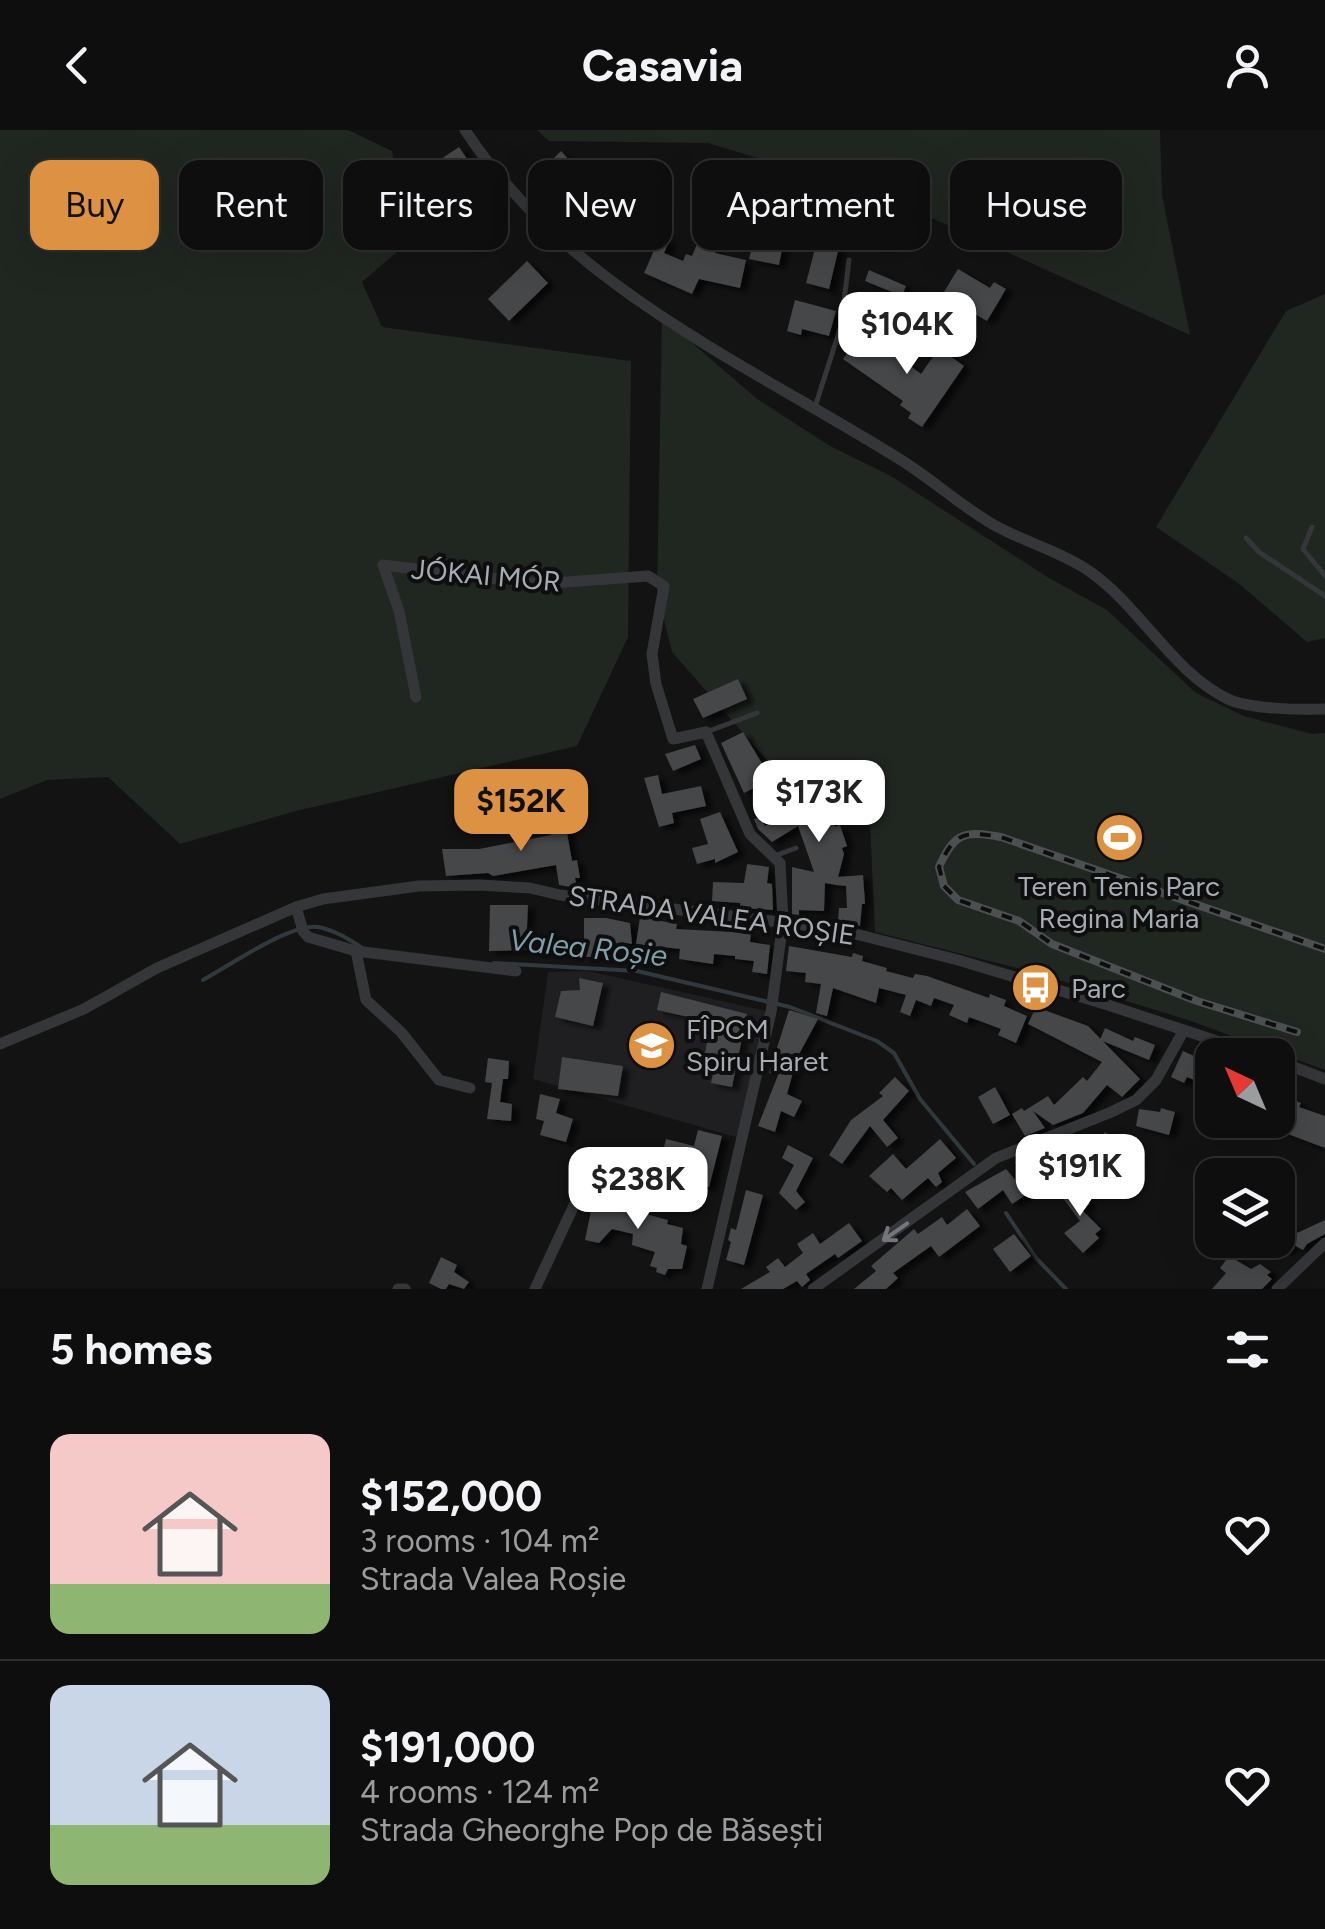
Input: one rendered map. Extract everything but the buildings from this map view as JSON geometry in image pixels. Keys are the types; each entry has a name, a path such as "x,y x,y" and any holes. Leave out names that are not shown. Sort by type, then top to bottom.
{"street":[{"path":"464,130 497,173 582,259 690,336 901,460 996,526 1092,573 1199,678 1230,700 1325,709"},
{"name":"JÓKAI MÓR","path":"416,697 399,611 383,565 539,584 653,578 665,591 652,654 656,684 674,739 706,732"},
{"path":"706,732 750,834 774,857 782,871 784,921 771,1012 706,1289"},
{"name":"STRADA VALEA ROȘIE","path":"0,1044 52,1025 157,968 296,907 368,892 479,884 836,929 958,960 1208,1038"},
{"path":"296,907 308,937 356,951 516,971"},
{"path":"356,951 366,1000 401,1032 439,1080 470,1088"},
{"path":"813,1289 1002,1154 1110,1114 1136,1100 1156,1080 1184,1030"},
{"path":"1295,1068 1325,1079"},
{"path":"534,1289 582,1188"},
{"path":"1276,1289 1325,1243"}],"lane":[{"path":"814,410 842,326 848,260"},
{"path":"1312,526 1302,550 1325,576"},
{"path":"1246,538 1325,596"},
{"path":"706,732 757,714"},
{"path":"774,857 796,848"}],"shaded area":[{"path":"0,130 348,130 392,151 393,160 343,160 343,250 399,250 362,282 382,327 631,361 628,637 577,746 296,811 180,844 108,777 47,780 0,799"},
{"path":"537,130 1160,130 1162,195 1190,335 1002,250 1122,250 1122,160 950,160 950,226 930,217 930,160 764,160 708,143 549,141"},
{"path":"1325,294 1325,638 1307,642 1238,583 1156,527 1286,311"},
{"path":"662,317 756,398 1107,610 1196,693 1244,716 1312,734 1325,733 1325,1070 1295,1059 1295,1038 1237,1038 1033,972 875,932 867,761 771,765 672,652 657,591"},
{"name":"FÎPCM Spiru Haret","path":"588,971 771,1012 743,1139 533,1079 548,972"}],"waterway":[{"name":"Valea Roșie","path":"203,980 276,938 306,928 330,930 361,947"},
{"name":"Valea Roșie","path":"494,963 637,971 790,1007 877,1041 894,1053 920,1099 974,1164"},
{"name":"Valea Roșie","path":"1006,1213 1036,1258 1066,1289"}],"railway":[{"path":"1297,1032 1197,1001 1052,944 1019,921 958,900 944,886 939,867 950,846 962,836 1001,837 1325,949"}],"place":[{"name":"Teren Tenis Parc Regina Maria","path":"1119,838"},
{"name":"Parc","path":"1036,988"},
{"name":"FÎPCM Spiru Haret","path":"651,1045"}]}
